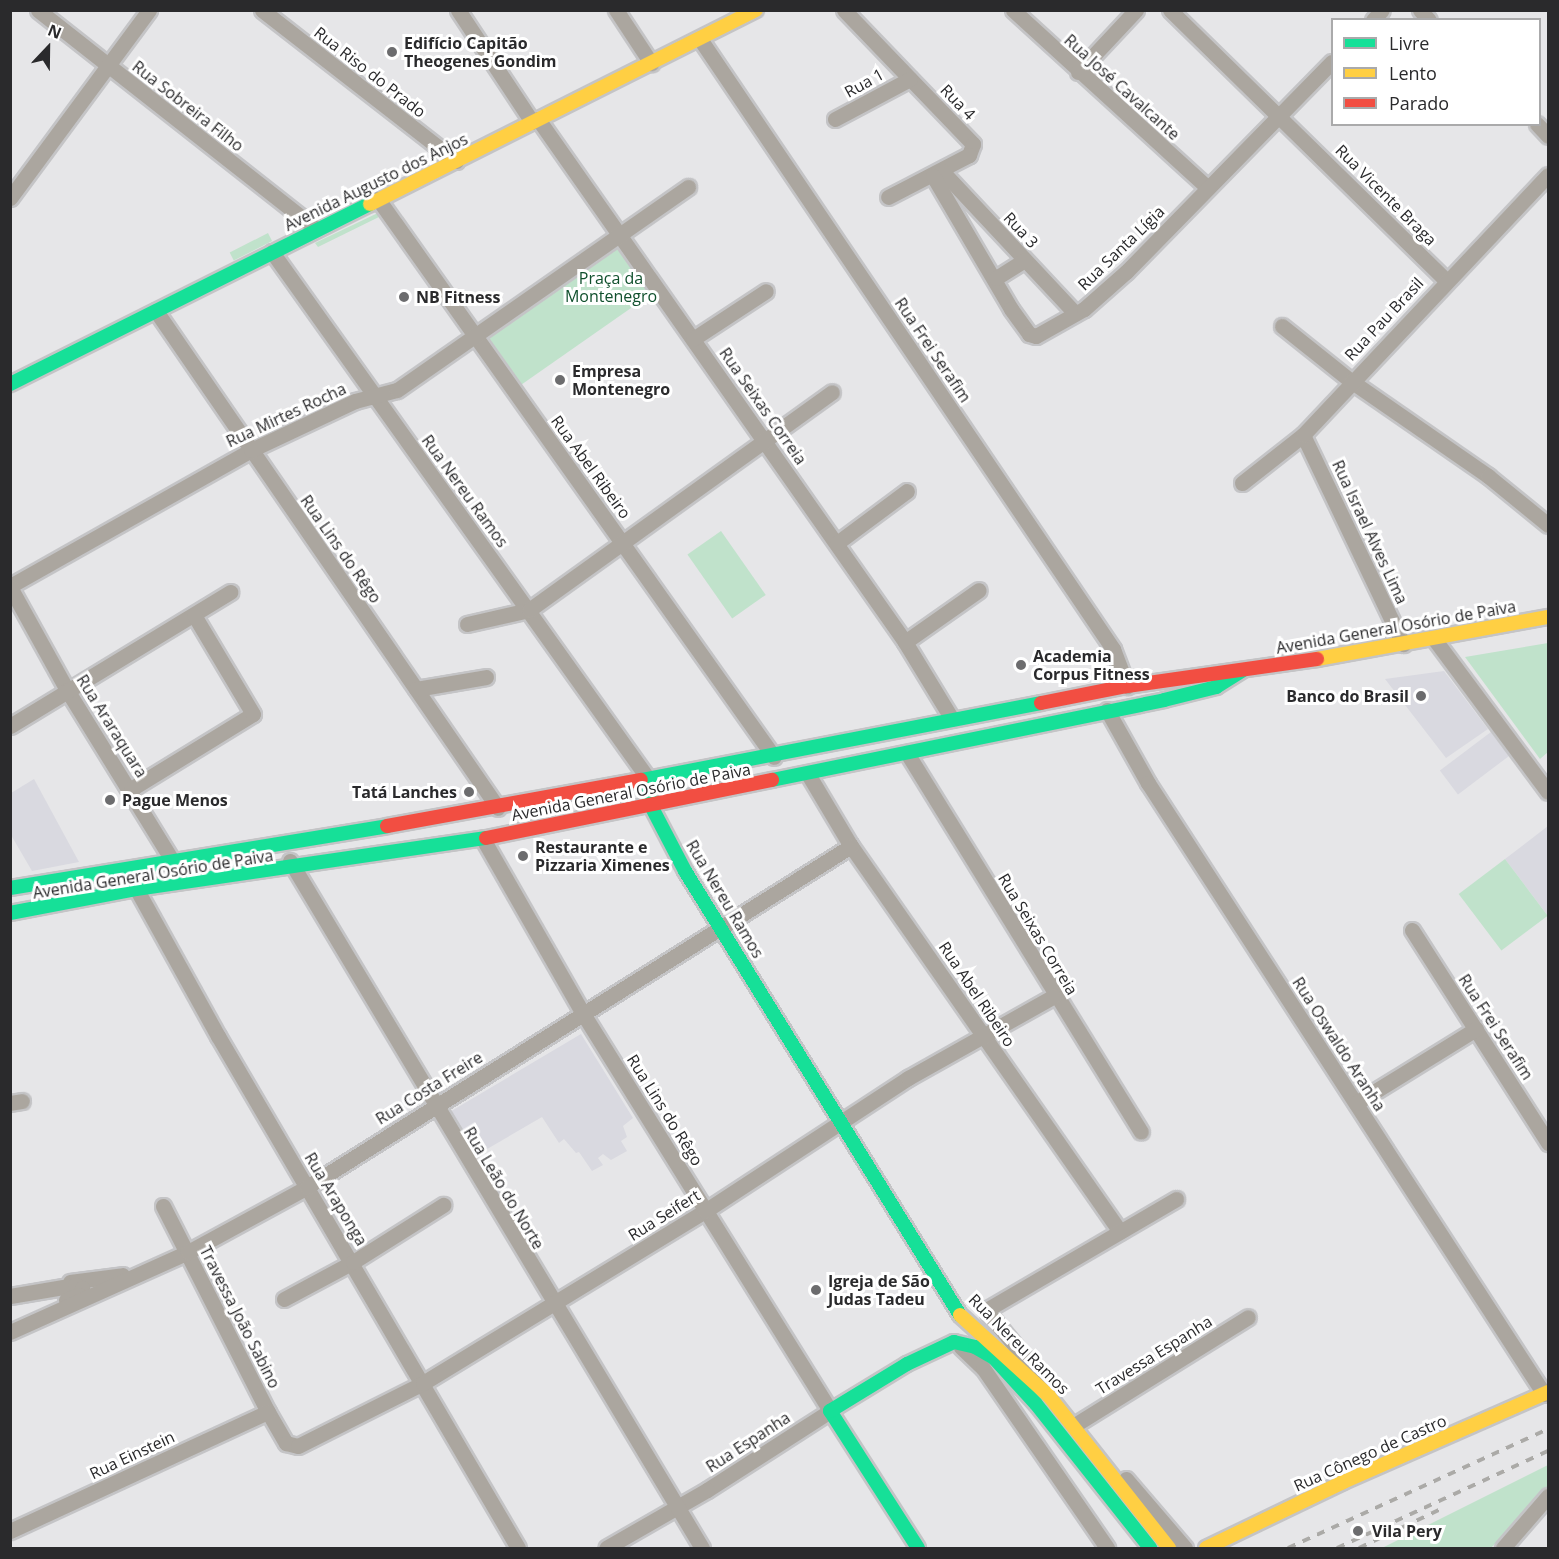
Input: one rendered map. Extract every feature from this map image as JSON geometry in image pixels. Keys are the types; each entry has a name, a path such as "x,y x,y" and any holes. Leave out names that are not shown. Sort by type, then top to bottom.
{"main road":[{"name":"Avenida Augusto dos Anjos","path":"10,384 316,230 322,231 378,199 756,10"},
{"name":"Avenida General Osório de Paiva","path":"13,887 172,858 280,844 498,808 774,757 952,718 1127,686 1248,667 1301,662 1548,617"},
{"name":"Avenida General Osório de Paiva","path":"16,912 136,890 483,839 808,774 1216,687 1248,667"},
{"name":"Rua Nereu Ramos","path":"649,780 650,804 719,927 959,1314 1049,1396 1169,1548"},
{"path":"13,887 16,912"},
{"name":"Rua Espanha","path":"907,1364 927,1345 955,1329 959,1314"},
{"name":"Rua Nereu Ramos","path":"954,1342 975,1347 994,1359 1036,1404 1150,1548"},
{"name":"Rua Espanha","path":"830,1411 907,1364 954,1342"},
{"name":"Rua Cônego de Castro","path":"1206,1548 1343,1482 1546,1393"},
{"name":"Rua Lins do Rêgo","path":"830,1411 918,1548"}],"street":[{"name":"Rua Sobreira Filho","path":"38,10 316,230"},
{"path":"10,198 149,10"},
{"name":"Rua Riso do Prado","path":"262,10 456,161"},
{"name":"Rua Seixas Correia","path":"458,10 535,121 621,234 837,543 905,642 952,718"},
{"path":"616,10 651,63"},
{"name":"Rua 4","path":"844,10 974,144 969,155 888,197"},
{"name":"Rua José Cavalcante","path":"1013,10 1078,72 1208,188"},
{"path":"1078,72 1136,10"},
{"name":"Rua Vicente Braga","path":"1170,10 1281,116 1446,280"},
{"name":"Rua Frei Serafim","path":"700,39 1113,649 1127,686"},
{"name":"Rua Santa Lígia","path":"937,173 1011,309 1032,336 1075,313 1126,272 1331,63"},
{"name":"Rua 1","path":"835,119 910,79"},
{"name":"Rua 3","path":"937,173 1075,313"},
{"name":"Rua Pau Brasil","path":"1242,483 1303,435 1446,280 1548,175"},
{"name":"Rua Mirtes Rocha","path":"10,587 251,450 355,401 397,390 688,187"},
{"name":"Rua Abel Ribeiro","path":"378,199 623,540 774,757"},
{"name":"Rua Nereu Ramos","path":"272,252 354,371 377,397 649,780"},
{"path":"996,278 1025,260"},
{"path":"693,339 766,291"},
{"name":"Rua Lins do Rêgo","path":"156,311 498,808"},
{"path":"1282,326 1351,381 1488,476 1548,525"},
{"path":"467,624 529,610 623,540 832,392"},
{"name":"Rua Israel Alves Lima","path":"1303,435 1403,644"},
{"path":"837,543 907,491"},
{"name":"Rua Araraquara","path":"10,587 68,690 131,789 186,883"},
{"path":"905,642 979,590"},
{"path":"10,726 230,592"},
{"path":"131,789 253,714 194,615"},
{"path":"1435,639 1548,792"},
{"path":"416,690 486,677"},
{"name":"Rua Oswaldo Aranha","path":"1107,710 1148,783 1546,1393"},
{"name":"Rua Seixas Correia","path":"907,753 1054,996 1141,1132"},
{"name":"Rua Abel Ribeiro","path":"808,774 851,846 1120,1232"},
{"name":"Rua Lins do Rêgo","path":"483,839 582,1012 830,1411"},
{"name":"Rua Leão do Norte","path":"280,844 553,1305 702,1548"},
{"name":"Rua Costa Freire","path":"10,1332 188,1252 307,1187 582,1012 851,846"},
{"name":"Rua Araponga","path":"126,867 136,890 518,1548"},
{"name":"Rua Frei Serafim","path":"1412,930 1548,1143"},
{"name":"Rua Seifert","path":"286,1443 298,1446 423,1383 705,1211 842,1124 908,1078 1054,996"},
{"path":"1356,1103 1476,1029"},
{"path":"1120,1232 1176,1199"},
{"path":"284,1299 353,1262 443,1205"},
{"name":"Travessa João Sabino","path":"163,1206 286,1443"},
{"name":"Rua Nereu Ramos","path":"1120,1232 992,1305 988,1313 1185,1548"},
{"path":"10,1290 140,1273"},
{"path":"10,1296 75,1285 82,1288 79,1295 10,1321"},
{"name":"Travessa Espanha","path":"1078,1423 1248,1317"},
{"path":"954,1342 984,1368 1107,1548"},
{"name":"Rua Espanha","path":"606,1548 676,1508 830,1411"},
{"name":"Rua Einstein","path":"10,1531 268,1412"},
{"path":"1512,1545 1548,1496"}],"shaded area":[{"path":"1444,671 1488,729 1446,758 1385,679"},
{"path":"1491,732 1509,756 1458,794 1440,771"},
{"path":"34,779 79,862 32,871 11,835 11,793"},
{"path":"1548,826 1548,916 1505,859"},
{"path":"581,1034 633,1118 623,1126 627,1137 621,1141 627,1151 611,1160 603,1154 598,1158 603,1165 592,1171 579,1152 576,1153 564,1139 559,1143 542,1117 475,1156 448,1113"}],"green space":[{"path":"382,211 411,257 381,216 318,247 315,243"},
{"path":"268,233 272,241 234,261 230,253"},
{"name":"Praça da Montenegro","path":"623,244 656,291 521,385 488,339"},
{"path":"721,531 766,595 732,618 687,555"},
{"path":"1548,643 1548,752 1540,759 1465,657"},
{"path":"1505,859 1548,916 1501,951 1459,894"},
{"path":"1548,1465 1548,1488 1491,1548 1382,1548"}],"railway":[{"path":"1288,1548 1548,1429"},
{"path":"1337,1548 1548,1451"},
{"path":"1359,1548 1443,1508"}],"traffic: fast":[{"path":"10,384 370,204"},
{"path":"772,780 1164,700 1216,687 1242,671"},
{"path":"641,780 1041,703"},
{"path":"649,780 650,804 685,871 960,1315"},
{"path":"10,888 387,826"},
{"path":"10,913 136,889 486,838"},
{"path":"918,1548 830,1411 907,1364 954,1342 975,1347 994,1358 1036,1404 1150,1548"}],"traffic: slow":[{"path":"370,204 756,10"},
{"path":"1317,659 1548,617"},
{"path":"960,1315 1049,1396 1169,1548"},
{"path":"1206,1548 1343,1482 1548,1392"}],"traffic: jam":[{"path":"1041,703 1127,686 1317,659"},
{"path":"387,826 641,780"},
{"path":"486,838 772,780"}],"place":[{"name":"Edifício Capitão Theogenes Gondim","path":"392,52"},
{"name":"NB Fitness","path":"404,297"},
{"name":"Empresa Montenegro","path":"560,380"},
{"name":"Academia Corpus Fitness","path":"1021,665"},
{"name":"Banco do Brasil","path":"1421,696"},
{"name":"Tatá Lanches","path":"469,792"},
{"name":"Pague Menos","path":"110,800"},
{"name":"Restaurante e Pizzaria Ximenes","path":"523,856"},
{"name":"Igreja de São Judas Tadeu","path":"816,1290"},
{"name":"Vila Pery","path":"1358,1531"}]}
